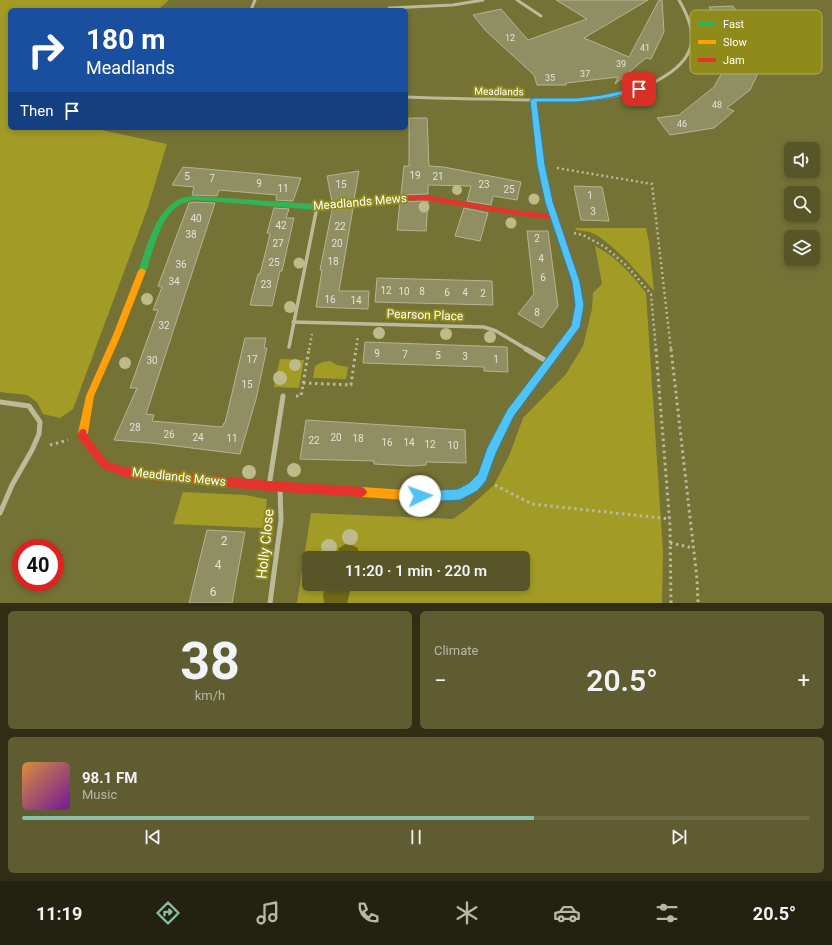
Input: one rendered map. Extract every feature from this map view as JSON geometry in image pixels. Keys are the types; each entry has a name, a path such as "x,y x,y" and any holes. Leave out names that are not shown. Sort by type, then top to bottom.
{"street":[{"path":"389,8 453,5 483,0"},
{"path":"517,0 541,16"},
{"name":"Meadlands","path":"680,0 690,22"},
{"name":"Meadlands","path":"408,97 577,100 602,97 639,89 660,80 685,60 690,49"},
{"name":"Meadlands Mews","path":"534,100 541,165 553,217 576,282 579,305 576,327 510,413 491,452 482,477 473,487 460,494 420,496 280,487 128,473 105,465 91,450 82,436 90,396 117,335 167,209 178,202 193,198 317,207 348,205 384,198 424,197 514,213 553,217"},
{"path":"289,348 317,207"},
{"name":"Pearson Place","path":"293,322 484,327 496,331 548,362"},
{"path":"269,486 284,396"},
{"path":"0,402 29,406 34,411 40,422 39,434 32,450 12,485 0,513"},
{"name":"Holly Close","path":"270,603 281,520 280,487"}],"path":[{"path":"541,165 652,184 698,603"},
{"path":"560,234 582,233 592,238 624,262 651,294 670,519 671,603"},
{"path":"284,396 301,396 315,322"},
{"path":"303,383 351,385 360,323"},
{"path":"32,450 82,436"},
{"path":"482,477 494,485 532,504 670,519"},
{"path":"670,543 693,548"}],"shaded area":[{"path":"0,0 169,0 160,8 8,8 8,130 101,130 167,144 148,207 73,409 60,418 43,414 37,402 27,395 0,392"},
{"path":"575,228 646,228 649,242 654,291 625,259 608,243 592,233 576,230"},
{"path":"595,246 603,250 617,261 646,293 663,552 662,603 297,603 302,571 302,591 530,591 530,551 305,551 311,513 453,519 467,509 494,485 509,456 523,418 566,374 583,346 592,309 593,293 602,284"},
{"path":"280,359 304,360 299,388 274,387"},
{"path":"330,361 337,365 348,367 346,379 313,378 315,366 322,362"},
{"path":"183,492 245,495 267,499 264,528 173,524"},
{"path":"347,543 358,548 358,551 338,551 339,548"},
{"path":"324,591 350,591 347,603 324,603"}],"building":[{"path":"556,0 648,0 584,38 629,57 659,0 662,0 664,32 651,59 646,58 615,84 618,77 566,83 566,85 537,85 534,75 486,31 473,15 501,9 528,40 587,19"},
{"path":"733,6 736,10 711,10 709,7"},
{"path":"721,74 758,74 750,90 727,108 734,111 714,128 670,135 657,118 679,115 714,87"},
{"path":"409,118 427,118 429,166 444,167 521,182 517,200 493,196 491,205 467,201 471,186 428,185 428,194 401,195 404,166 409,166"},
{"path":"183,167 301,178 293,201 276,200 277,195 219,190 217,196 192,195 194,187 172,185"},
{"path":"359,171 354,200 332,202 327,176"},
{"path":"574,186 602,187 609,221 581,220"},
{"path":"428,201 426,231 397,230 400,202"},
{"path":"189,203 215,203 146,414 154,415 152,421 222,427 225,423 245,338 266,338 264,348 267,348 256,399 240,454 114,440 137,388 130,388 158,310 153,310 162,287 158,286"},
{"path":"274,208 289,209 286,218 294,218 282,271 280,271 272,306 250,305 258,274 260,274 270,234 267,233"},
{"path":"353,208 339,291 369,291 368,309 316,307 322,270 320,270 332,210"},
{"path":"464,208 488,213 480,241 455,236"},
{"path":"527,231 548,231 558,306 542,328 518,314 534,294"},
{"path":"377,278 492,281 493,305 375,302"},
{"path":"365,342 507,347 508,372 484,371 484,367 363,363"},
{"path":"306,420 465,430 466,463 426,462 426,465 411,466 374,464 374,461 300,459"},
{"path":"207,530 245,532 232,603 189,603"}],"traffic: fast":[{"path":"142,271 163,218 175,204 185,200 193,198 317,207 405,198"}],"traffic: slow":[{"path":"83,433 90,396 117,335 142,271"},
{"path":"362,492 420,496 460,494 473,487 482,477 491,452 510,413 568,337"}],"traffic: jam":[{"path":"534,100 541,165 549,202 576,282 579,305 576,327 568,337"},
{"path":"405,198 424,197 513,213 553,217"},
{"path":"83,433 82,436 105,465 128,473 269,486 362,492"}],"route":[{"path":"420,496 460,494 473,487 482,477 491,452 510,413 576,327 579,305 576,282 549,202 541,165 534,100 577,100 619,95 639,89"}]}
